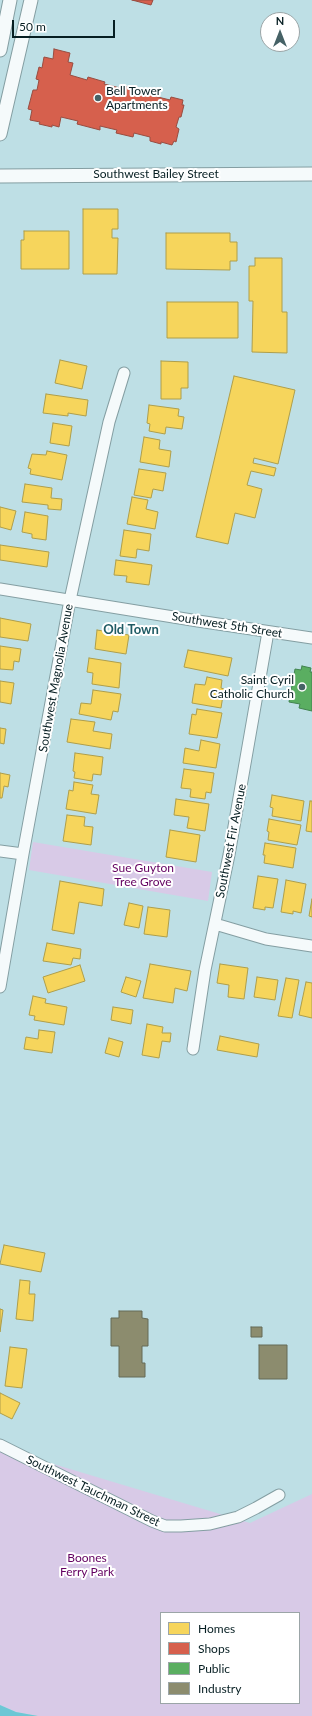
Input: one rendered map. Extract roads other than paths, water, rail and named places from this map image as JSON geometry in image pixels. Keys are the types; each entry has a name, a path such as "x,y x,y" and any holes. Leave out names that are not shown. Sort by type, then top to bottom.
{"street":[{"path":"0,50 10,0"},
{"path":"0,134 31,0"},
{"name":"Southwest Bailey Street","path":"0,176 312,174"},
{"name":"Southwest Magnolia Avenue","path":"0,987 70,600 109,422 124,373"},
{"name":"Southwest 5th Street","path":"0,589 312,638"},
{"name":"Southwest Fir Avenue","path":"193,1049 204,970 229,854 268,632"},
{"path":"0,851 23,854"},
{"path":"215,924 266,939 312,946"},
{"name":"Southwest Tauchman Street","path":"0,1445 152,1521 165,1526 210,1524 238,1517 279,1495"}],"water":[{"path":"0,1705 16,1712 38,1716 0,1716"}],"place":[{"name":"Bell Tower Apartments","path":"98,98"},
{"name":"Saint Cyril Catholic Church","path":"302,687"}],"district":[{"name":"Old Town","path":"131,630"}],"park label":[{"name":"Sue Guyton Tree Grove","path":"143,875"},
{"name":"Boones Ferry Park","path":"87,1565"}]}
